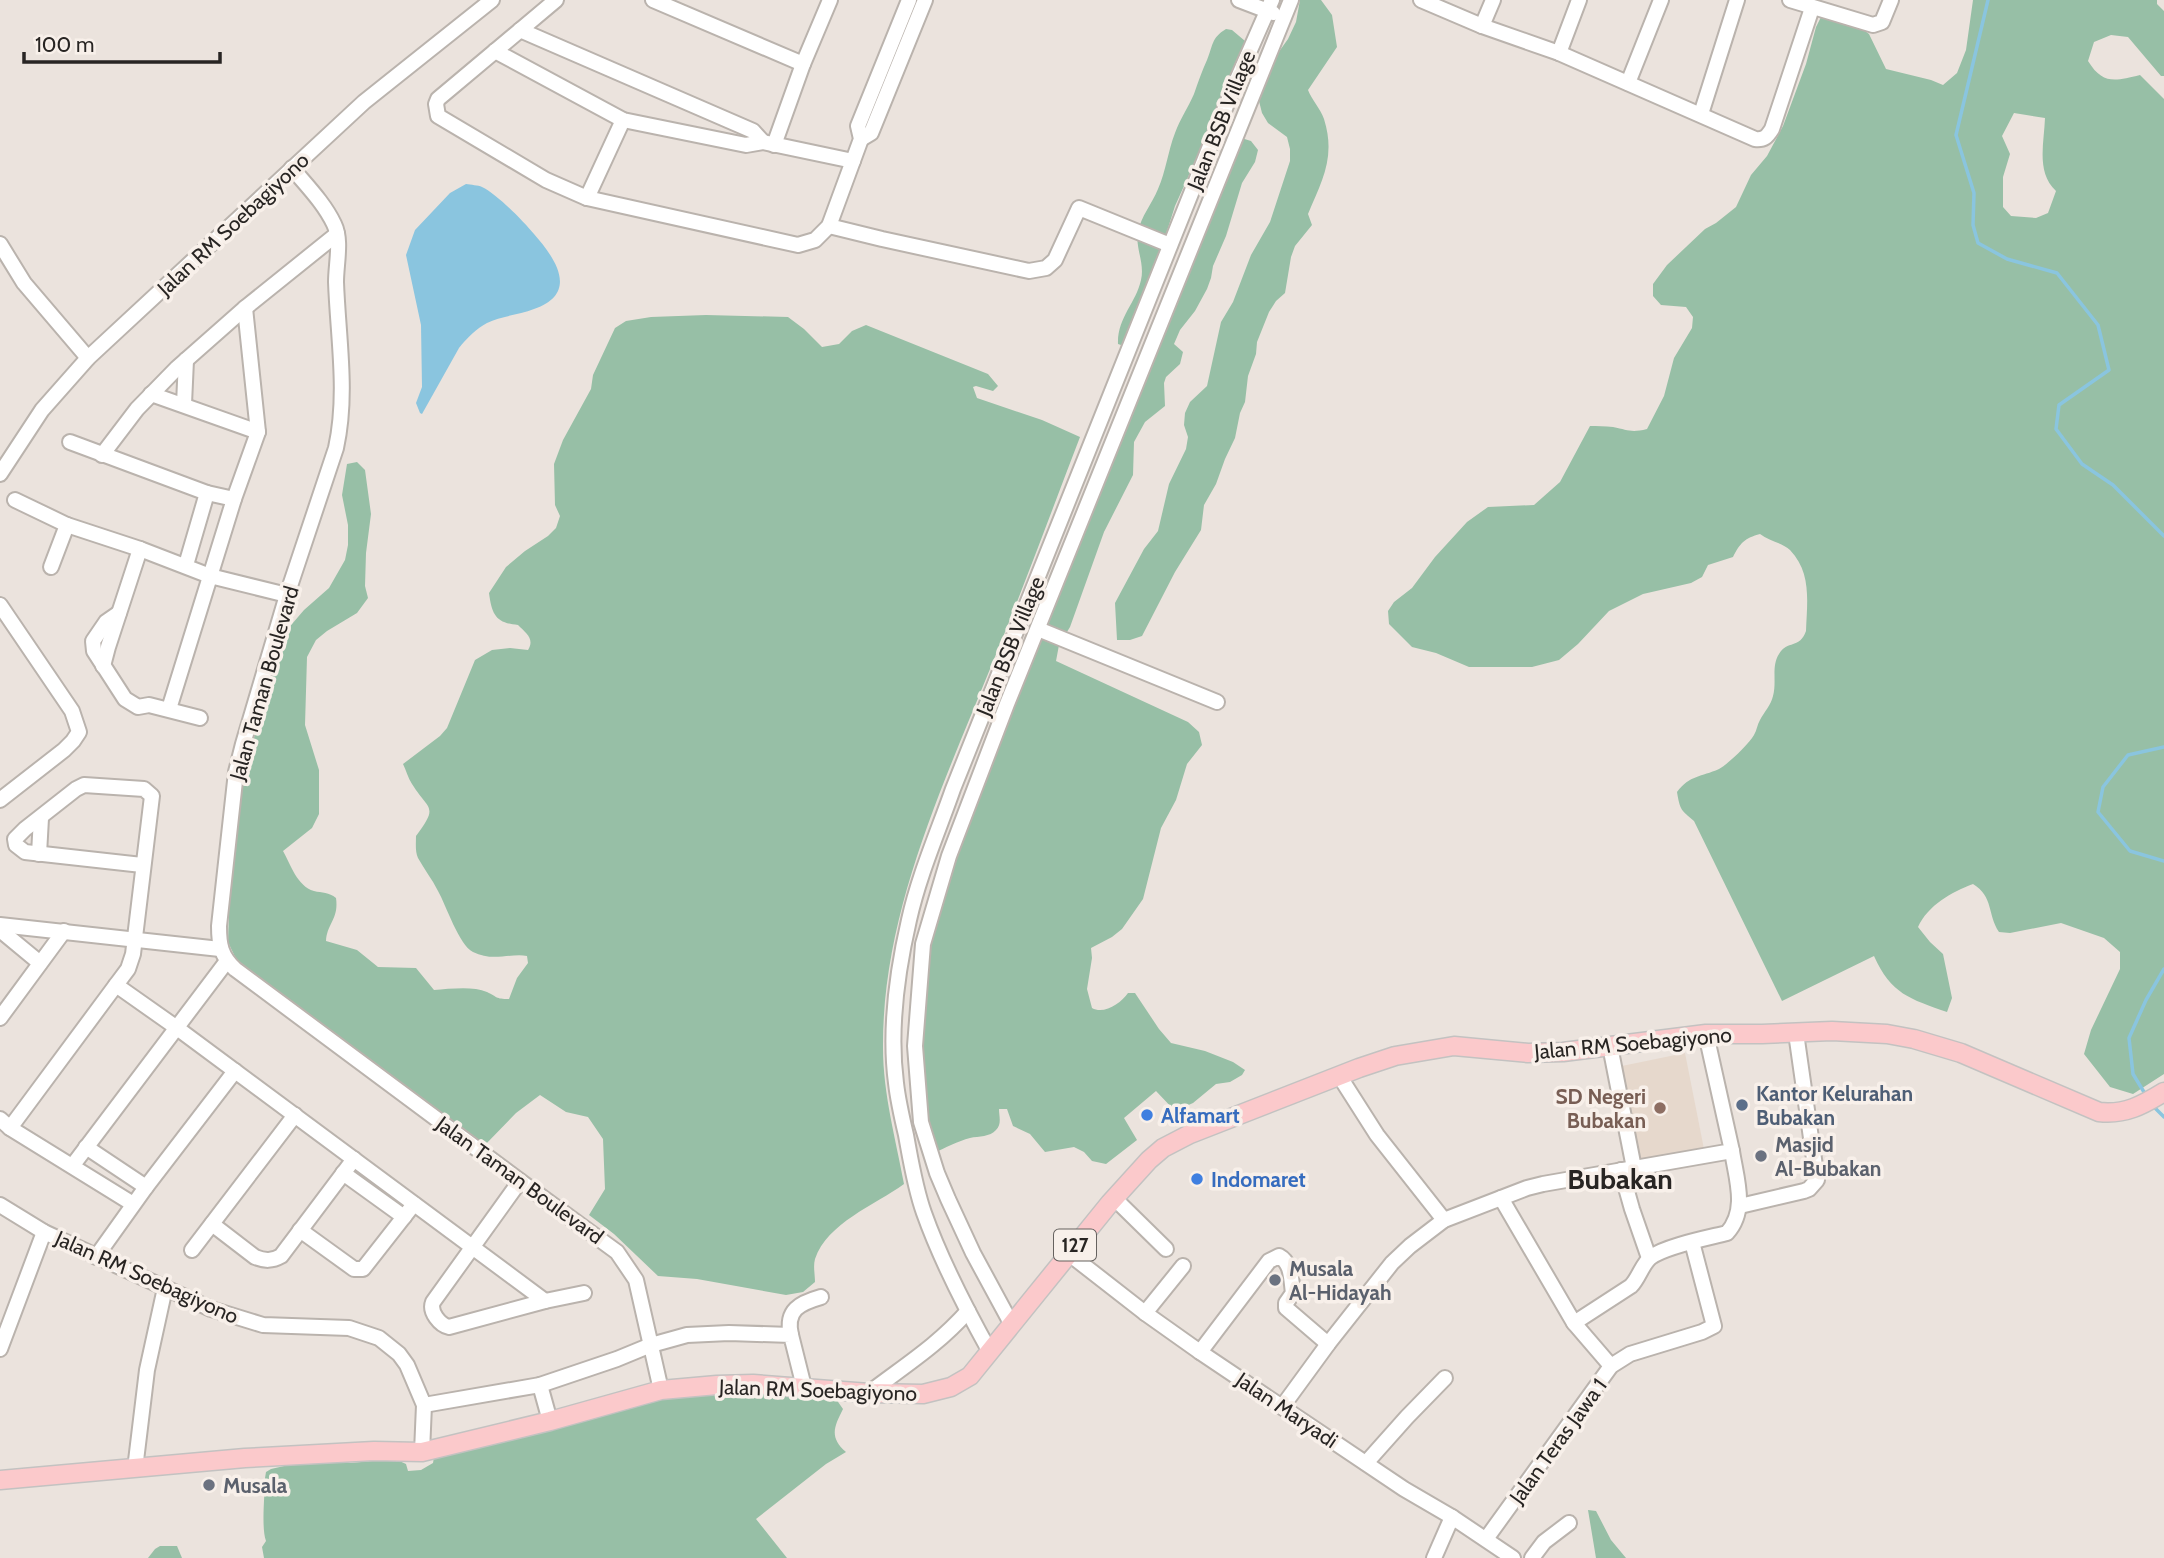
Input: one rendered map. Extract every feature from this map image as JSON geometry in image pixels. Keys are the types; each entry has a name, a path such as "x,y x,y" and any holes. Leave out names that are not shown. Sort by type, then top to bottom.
{"main road":[{"name":"Jalan RM Soebagiyono","path":"0,1480 245,1458 374,1451 422,1452 662,1391 729,1384 869,1393 923,1394 939,1391 970,1376 1068,1253 1149,1160 1177,1140 1395,1056 1454,1046 1544,1054 1706,1034 1887,1034 1914,1039 1972,1058 2099,1112 2113,1114 2135,1109 2164,1092"}],"street":[{"name":"Jalan RM Soebagiyono","path":"0,474 42,410 88,358 364,102 492,0"},
{"path":"556,0 438,99 438,116 546,180 587,198 798,245 815,240 829,226 861,139 858,126 909,0"},
{"path":"653,0 803,64"},
{"path":"769,143 830,0"},
{"path":"861,139 871,133 925,0"},
{"path":"1239,0 1269,6 1284,17"},
{"path":"1012,1325 973,1253 937,1173 921,1122 915,1046 923,944 949,856 1291,0"},
{"path":"1421,0 1482,26 1559,53 1755,139 1766,138 1772,129 1812,8"},
{"path":"1482,26 1493,0"},
{"path":"1559,53 1579,0"},
{"path":"1629,83 1661,0"},
{"path":"1700,114 1737,0"},
{"path":"1790,0 1873,25 1882,22 1891,0"},
{"name":"Jalan BSB Village","path":"990,1352 968,1311 924,1212 914,1182 896,1084 894,1049 901,963 910,918 953,789 1232,91 1269,6"},
{"path":"520,30 753,131 769,143"},
{"path":"495,51 623,120 746,145 769,143 853,161"},
{"path":"587,198 623,120"},
{"name":"Jalan Taman Boulevard","path":"292,168 324,207 337,234 342,420 336,448 287,595 236,772 219,926 224,955 520,1181 618,1252 636,1280 662,1391"},
{"path":"829,226 1029,271 1046,268 1055,260 1079,208 1170,245"},
{"path":"102,455 151,394 186,360 245,308 337,234"},
{"path":"0,244 24,283 88,358"},
{"path":"169,709 234,499 258,432 245,308"},
{"path":"184,404 186,360"},
{"path":"151,394 258,432"},
{"path":"69,442 234,499"},
{"path":"186,565 208,492"},
{"path":"15,500 67,525 186,565 210,576 287,595"},
{"path":"51,567 67,525"},
{"path":"140,549 103,666 125,699 138,707 149,705 200,718"},
{"path":"0,605 72,711 79,732 64,750 0,800"},
{"path":"1038,629 1217,702"},
{"path":"133,1204 73,1164 5,1124 116,985 131,962 142,865 153,800 151,793 144,789 85,785 25,829 15,842 21,850 39,854 142,865"},
{"path":"39,854 41,818"},
{"path":"0,927 135,939 224,955 177,1028 73,1164"},
{"path":"0,927 40,963"},
{"path":"0,1018 64,931"},
{"path":"116,985 545,1301"},
{"path":"1740,1206 1804,1191 1817,1180 1796,1033"},
{"path":"1574,1323 1631,1286 1649,1258 1680,1244 1727,1233 1733,1225 1740,1206 1732,1151 1706,1034"},
{"path":"1610,1046 1632,1209 1649,1258"},
{"path":"96,1257 146,1186 235,1071"},
{"path":"1340,1077 1377,1135 1444,1220"},
{"path":"192,1250 295,1115"},
{"path":"86,1147 146,1186"},
{"path":"1282,1407 1392,1263 1444,1220 1543,1184 1732,1151"},
{"path":"212,1224 256,1257 275,1260 281,1256 354,1159"},
{"path":"343,1173 404,1217"},
{"path":"520,1181 431,1307 445,1326 584,1293"},
{"path":"1114,1198 1166,1249"},
{"path":"1501,1198 1574,1323 1611,1366"},
{"path":"300,1230 359,1270 367,1266 414,1204"},
{"name":"Jalan RM Soebagiyono","path":"0,1205 96,1257 211,1309 263,1325 349,1328 380,1338 400,1354 424,1405 422,1452"},
{"path":"0,1349 5,1319 44,1231"},
{"name":"Jalan Teras Jawa 1","path":"1486,1539 1611,1366 1630,1354 1714,1326 1692,1242"},
{"name":"Jalan Maryadi","path":"1068,1253 1200,1352 1404,1489 1513,1558"},
{"path":"1200,1352 1269,1261 1279,1255 1288,1264 1293,1293 1286,1303 1286,1308 1328,1344"},
{"path":"1145,1313 1183,1266"},
{"path":"135,1469 147,1370 165,1288"},
{"path":"804,1387 788,1321 791,1314 803,1303 821,1297"},
{"path":"869,1393 915,1361 952,1329 968,1311"},
{"path":"424,1405 540,1385 651,1345 687,1335 791,1335"},
{"path":"1366,1463 1445,1378"},
{"path":"540,1385 551,1421"},
{"path":"1434,1558 1452,1517"},
{"path":"1532,1558 1544,1542 1569,1523"}],"shaded area":[{"name":"SD Negeri Bubakan","path":"1685,1053 1704,1149 1636,1162 1617,1067"}],"green space":[{"path":"1300,0 1321,0 1332,15 1337,47 1308,90 1324,119 1329,145 1326,168 1308,214 1312,225 1295,246 1285,293 1269,312 1257,342 1235,438 1204,505 1201,530 1175,572 1142,636 1117,640 1115,603 1144,549 1158,531 1169,484 1186,449 1188,437 1184,425 1185,413 1190,402 1207,386 1221,322 1233,302 1251,255 1270,222 1290,161 1287,137 1268,123 1259,101 1278,53 1296,22"},
{"path":"1973,0 2157,0 2157,4 2164,11 2164,76 2161,76 2128,37 2111,35 2094,42 2088,61 2104,78 2117,80 2140,75 2164,99 2164,1074 2133,1094 2110,1087 2084,1054 2091,1030 2120,969 2120,952 2104,938 2061,923 2010,933 1999,932 1984,894 1973,884 1941,900 1922,919 1918,927 1943,954 1952,998 1947,1012 1912,999 1895,987 1880,969 1874,956 1782,1001 1694,821 1680,806 1677,792 1691,779 1723,767 1751,739 1772,699 1777,659 1782,650 1800,640 1806,631 1805,578 1797,559 1787,548 1760,534 1750,537 1733,557 1708,565 1702,577 1691,583 1643,594 1609,611 1559,660 1532,667 1469,667 1436,653 1412,647 1389,624 1388,611 1394,602 1412,588 1435,557 1467,522 1488,507 1534,505 1560,482 1590,426 1633,431 1647,429 1664,396 1674,358 1692,328 1693,317 1686,307 1661,305 1653,296 1653,284 1667,265 1705,229 1736,207 1751,175 1767,156 1783,126 1821,17 1827,15 1860,27 1869,34 1886,69 1943,85 1957,73 1966,50","holes":["2014,113 2045,118 2043,166 2056,191 2048,213 2036,218 2011,216 2003,207 2003,177 2010,154 2002,136"]},
{"path":"1226,29 1232,30 1245,41 1243,49 1222,91 1211,126 1175,206 1154,272 1125,341 1121,345 1118,344 1120,326 1141,280 1142,268 1137,238 1139,226 1158,189 1175,133 1194,94 1213,43"},
{"path":"1238,137 1251,141 1258,150 1255,162 1242,183 1207,289 1174,344 1183,352 1180,364 1166,377 1164,383 1165,406 1145,422 1134,442 1133,475 1104,532 1070,627 1059,645 1056,661 1188,722 1199,732 1202,745 1187,764 1176,800 1161,828 1143,899 1122,929 1091,948 1087,989 1092,1008 1107,1009 1121,1001 1128,993 1135,993 1171,1043 1205,1051 1245,1070 1242,1075 1230,1082 1216,1084 1193,1103 1175,1111 1156,1091 1124,1118 1137,1140 1106,1164 1092,1161 1084,1152 1074,1147 1045,1152 1030,1134 1013,1126 1007,1109 999,1109 999,1125 994,1132 965,1139 934,1153 919,1081 926,944 951,857"},
{"path":"651,317 788,317 822,347 839,344 852,331 866,325 988,374 998,386 993,391 973,387 977,398 1042,420 1080,437 934,807 903,902 885,998 883,1048 888,1100 904,1184 853,1216 830,1235 815,1259 815,1282 803,1292 786,1295 697,1279 658,1276 614,1234 589,1215 605,1189 603,1139 588,1117 566,1112 540,1095 516,1113 484,1146 269,986 236,959 228,942 230,881 243,784 259,717 286,631 304,610 329,588 345,560 348,525 342,495 347,464 357,462 365,470 371,514 366,553 365,586 368,598 357,613 316,640 307,657 305,725 319,770 319,814 312,828 283,851 303,885 336,898 336,911 326,941 357,950 378,967 416,968 434,990 475,989 509,999 517,978 528,963 527,956 480,955 468,948 463,941 417,855 416,836 427,819 429,808 411,782 403,764 447,728 475,660 492,650 528,650 530,646 529,636 518,625 500,620 496,616 489,593 506,567 556,528 560,516 555,505 554,464 563,440 591,389 593,375 615,328 626,321"},
{"path":"769,1390 836,1399 843,1409 837,1421 835,1437 846,1452 826,1464 756,1519 787,1558 264,1558 262,1547 266,1541 263,1519 265,1478 266,1472 271,1469 319,1458 350,1463 395,1459 406,1464 408,1471 421,1470 433,1463 434,1457 677,1395"},
{"path":"1588,1510 1596,1511 1611,1540 1626,1558 1596,1558"},
{"path":"160,1546 177,1546 182,1558 148,1558"}],"water":[{"path":"466,184 488,190 523,222 542,243 555,264 560,285 548,302 492,321 472,334 459,348 422,414 416,403 422,387 421,325 406,255 415,230 450,193"}],"waterway":[{"path":"1988,0 1956,135 1974,193 1973,225 1978,243 2007,259 2057,273 2098,325 2109,370 2059,405 2056,429 2082,464 2113,485 2164,536"},
{"path":"2164,747 2128,755 2103,787 2098,812 2130,851 2164,861"},
{"path":"2147,1097 2133,1074 2129,1038 2164,969"},
{"path":"2153,1106 2164,1117"}],"place":[{"name":"Kantor Kelurahan Bubakan","path":"1742,1105"},
{"name":"SD Negeri Bubakan","path":"1660,1108"},
{"name":"Alfamart","path":"1147,1115"},
{"name":"Masjid Al-Bubakan","path":"1761,1156"},
{"name":"Indomaret","path":"1197,1179"},
{"name":"Musala Al-Hidayah","path":"1275,1280"},
{"name":"Musala","path":"209,1485"}],"district":[{"name":"Bubakan","path":"1620,1179"}]}
